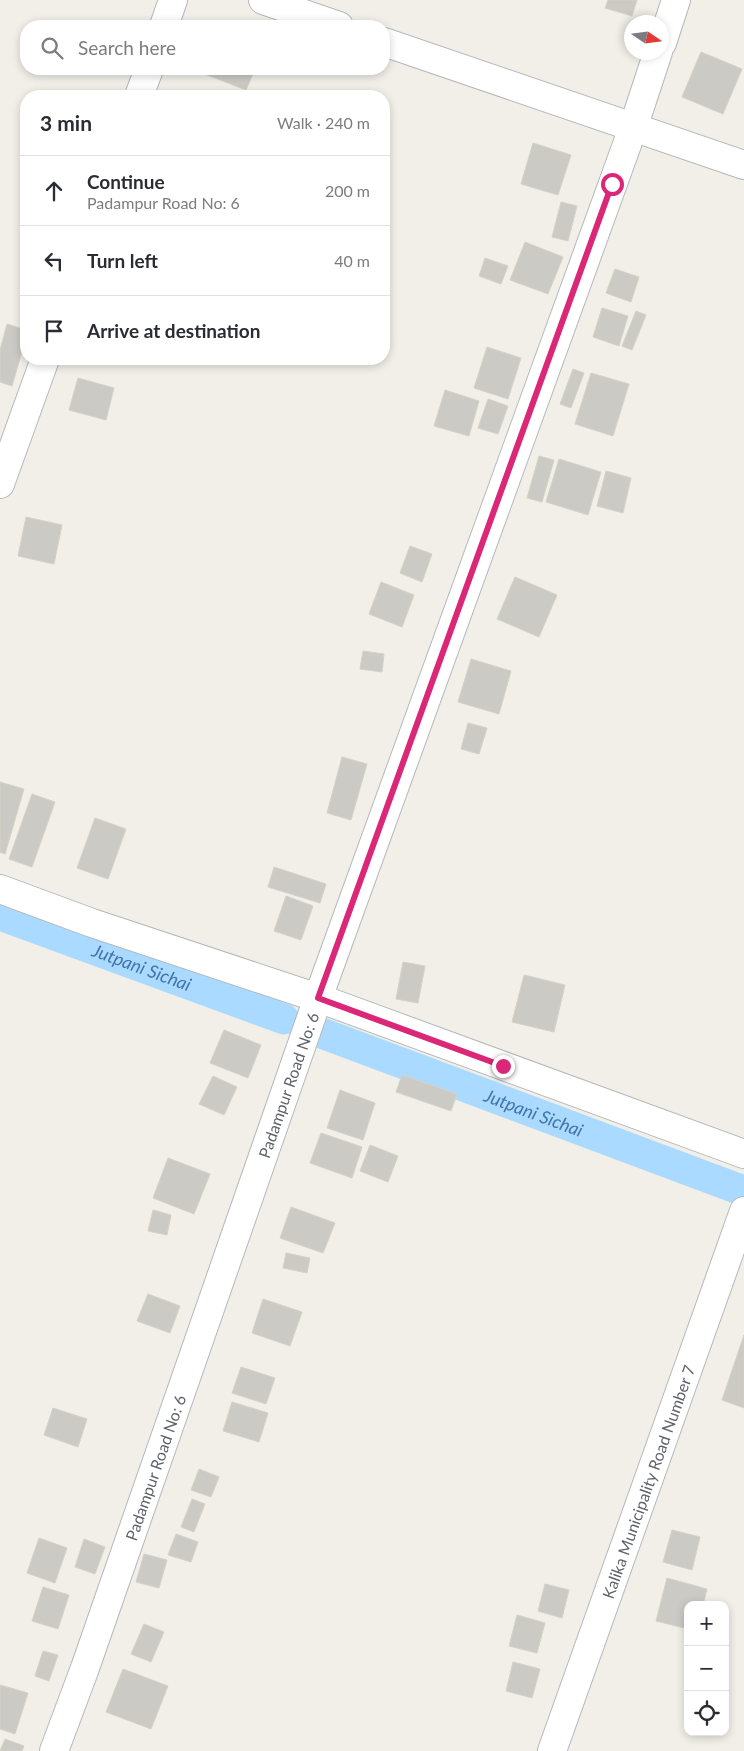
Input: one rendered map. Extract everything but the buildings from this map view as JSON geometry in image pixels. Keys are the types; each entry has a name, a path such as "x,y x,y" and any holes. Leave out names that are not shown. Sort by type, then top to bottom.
{"street":[{"path":"166,20 173,0"},
{"path":"263,0 321,20"},
{"path":"669,21 676,0"},
{"path":"390,44 744,165"},
{"name":"Padampur Road No: 6","path":"54,1751 92,1649 318,998 655,60"},
{"path":"141,90 147,75"},
{"path":"0,484 43,365"},
{"path":"0,889 92,923 318,998 744,1154"},
{"name":"Kalika Municipality Road Number 7","path":"552,1751 744,1211"}],"waterway":[{"name":"Jutpani Sichai","path":"0,915 284,1019"},
{"name":"Jutpani Sichai","path":"324,1034 744,1191"}],"route":[{"path":"503,1066 318,998 612,184"}]}
